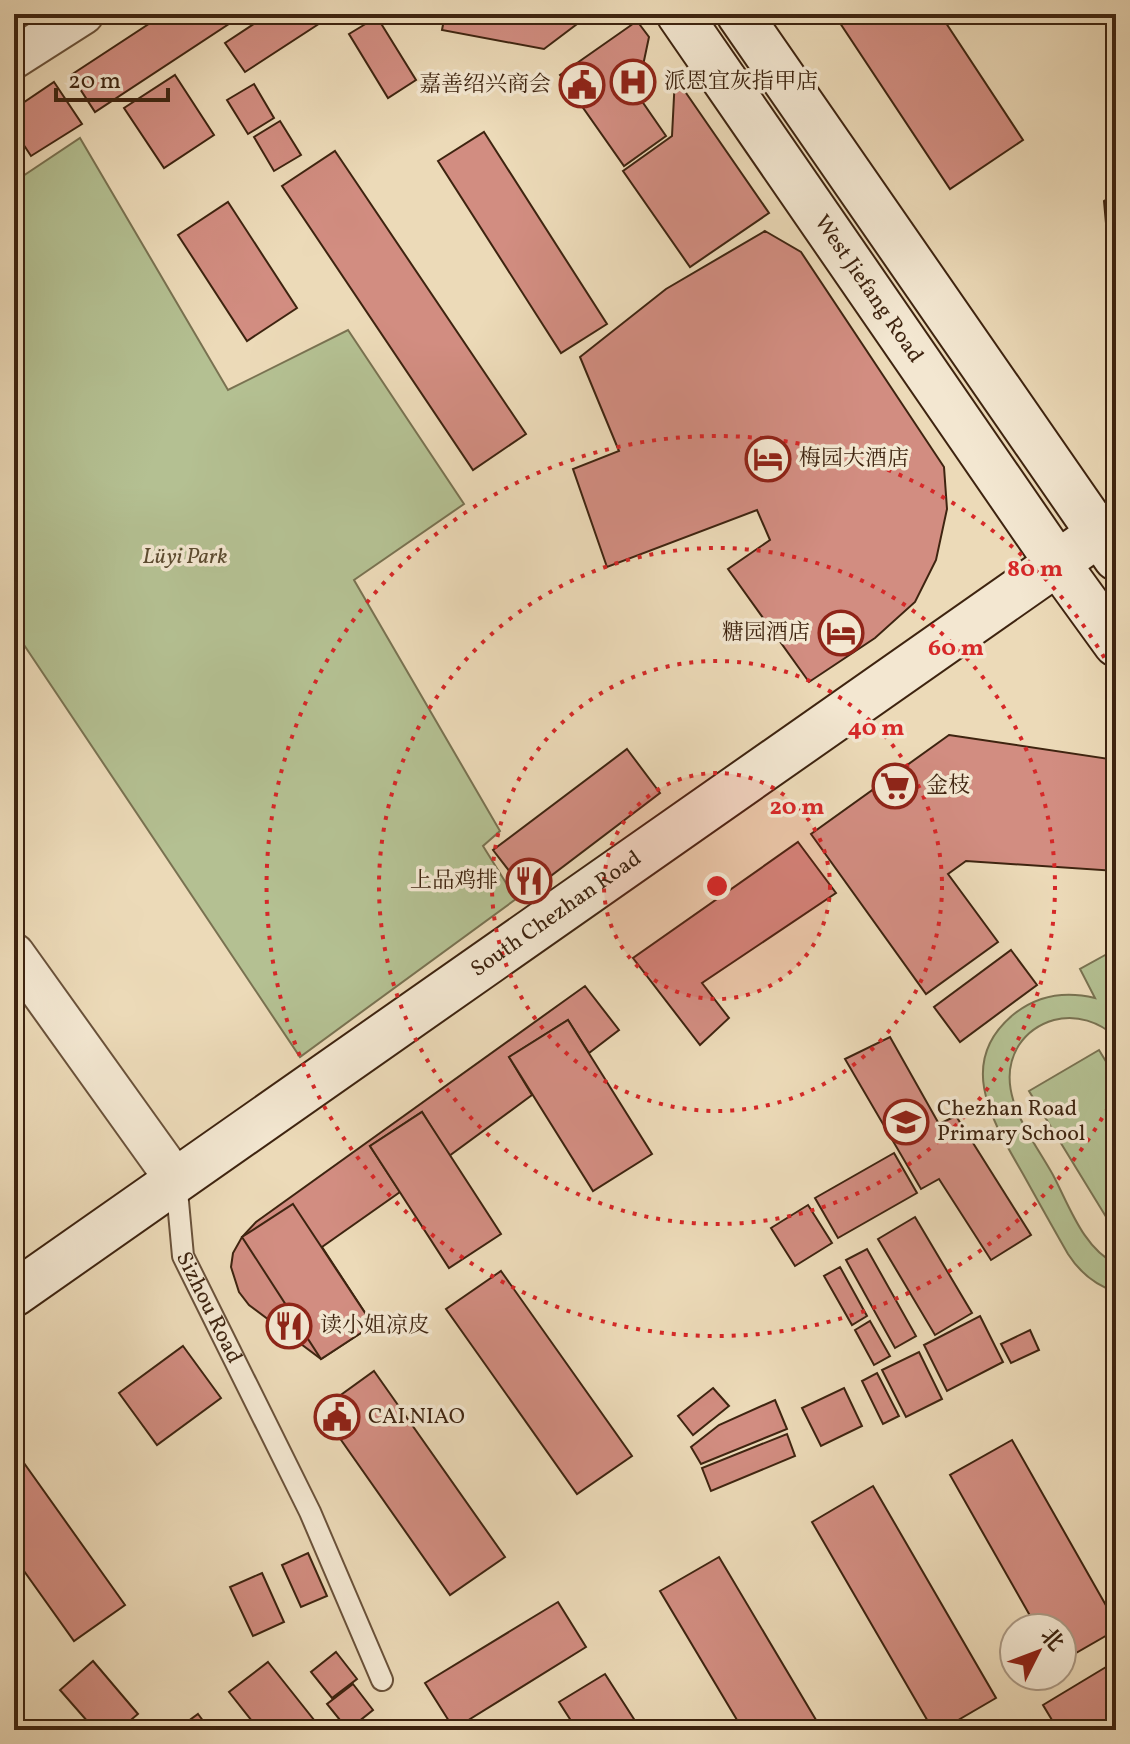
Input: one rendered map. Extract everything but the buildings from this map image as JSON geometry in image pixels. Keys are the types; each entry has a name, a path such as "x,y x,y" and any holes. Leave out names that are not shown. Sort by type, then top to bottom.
{"main road":[{"name":"West Jiefang Road","path":"679,14 1116,644"},
{"path":"739,14 1110,539"},
{"name":"South Chezhan Road","path":"14,1294 1058,564 1110,539"}],"street":[{"path":"14,58 83,14"},
{"path":"14,954 176,1180"}],"lane":[{"name":"Sizhou Road","path":"176,1180 183,1256 310,1512 382,1680"}],"green space":[{"name":"Lüyi Park","path":"80,138 228,390 348,330 464,504 354,580 500,831 483,846 516,899 300,1057 14,630 14,182"},
{"path":"1107,954 1116,970 1116,1037 1095,1023 1079,1019 1063,1018 1049,1022 1030,1033 1019,1045 1012,1062 1010,1079 1018,1112 1078,1225 1094,1248 1116,1264 1116,1292 1089,1278 1068,1254 1001,1134 985,1093 983,1073 986,1052 996,1033 1014,1014 1033,1002 1053,996 1095,998 1080,969"},
{"path":"1099,1050 1116,1078 1116,1222 1111,1225 1029,1091"}],"place":[{"name":"派恩宜灰指甲店","path":"633,82"},
{"name":"嘉善绍兴商会","path":"582,85"},
{"name":"梅园大酒店","path":"768,459"},
{"name":"糖园酒店","path":"841,633"},
{"name":"金枝","path":"895,786"},
{"name":"上品鸡排","path":"529,881"},
{"name":"Chezhan Road Primary School","path":"906,1122"},
{"name":"读小姐凉皮","path":"289,1326"},
{"name":"CAI NIAO","path":"337,1417"}]}
